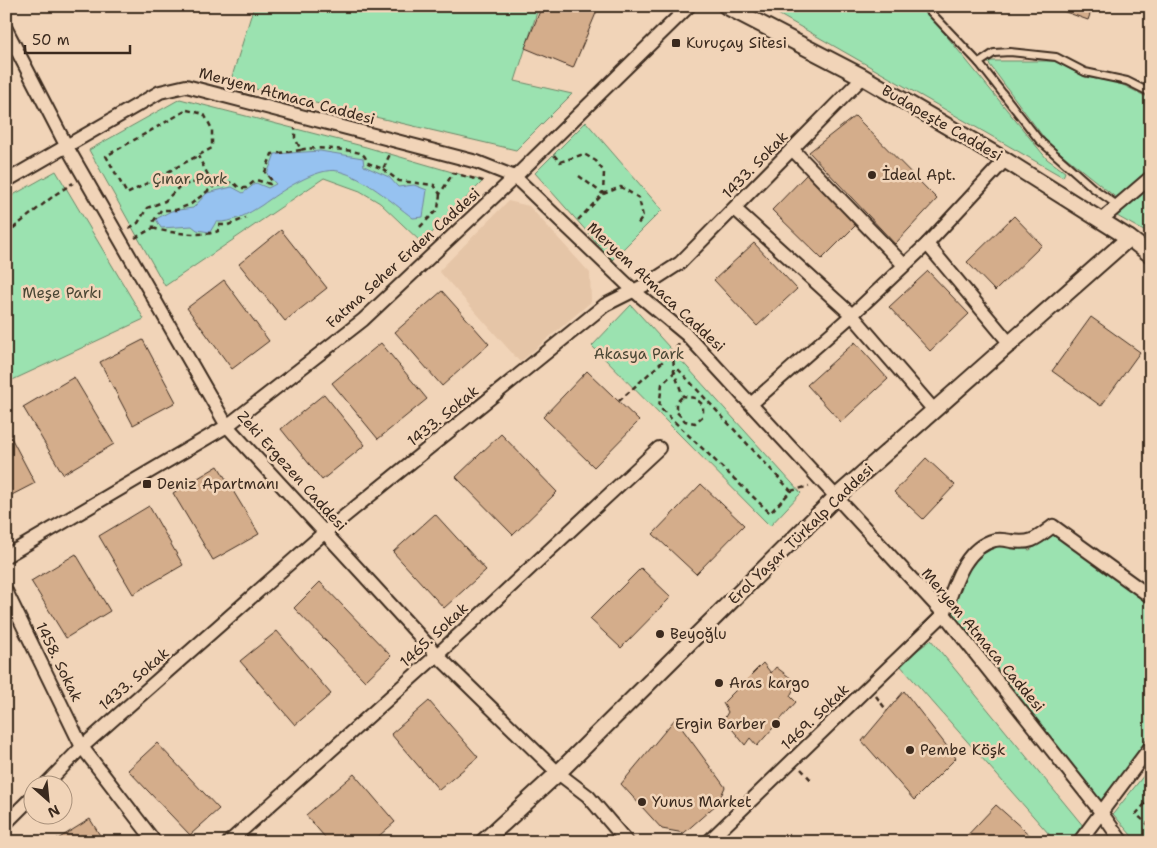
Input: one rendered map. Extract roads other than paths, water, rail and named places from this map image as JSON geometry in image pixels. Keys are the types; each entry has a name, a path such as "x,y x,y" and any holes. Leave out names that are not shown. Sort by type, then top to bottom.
{"street":[{"name":"Fatma Seher Erden Caddesi","path":"6,556 227,426 363,320 515,177 689,6"},
{"name":"Budapeşte Caddesi","path":"726,6 863,77 1005,160 1129,238 1151,255"},
{"name":"Zeki Ergezen Caddesi","path":"6,29 67,147 227,426 437,655 558,773 588,796 628,842"},
{"name":"1433. Sokak","path":"54,776 82,747 326,532 605,305 634,291 680,263 863,77"},
{"name":"Meryem Atmaca Caddesi","path":"6,181 160,92 186,86 476,162 515,177 634,291 687,335 944,614 1102,812 1122,842"},
{"path":"792,149 904,265"},
{"path":"751,404 852,315 927,244 1005,160"},
{"path":"1101,220 1151,177"},
{"path":"735,209 852,315 934,409"},
{"name":"Erol Yaşar Türkalp Caddesi","path":"483,842 558,773 836,497 934,409 1011,345 1129,238"},
{"path":"927,244 1011,345"},
{"name":"1465. Sokak","path":"228,842 437,655 658,448"},
{"path":"944,614 958,576 971,554 997,539 1026,543 1034,540 1053,526 1151,597"},
{"name":"1458. Sokak","path":"6,591 82,747 155,842"},
{"name":"1469. Sokak","path":"708,842 944,614"},
{"path":"1079,842 1151,746"},
{"path":"6,823 22,807"}],"lane":[{"path":"925,6 979,63 1039,140 1093,188 1117,205"},
{"path":"979,63 994,53 1010,52 1056,57 1085,72 1127,81 1151,93"}],"water":[{"path":"320,151 363,158 364,166 389,177 398,187 414,185 427,190 423,217 413,218 368,184 348,174 330,171 309,176 240,217 216,222 210,232 197,230 192,226 161,228 156,219 171,211 193,208 207,193 232,187 243,193 256,183 268,188 276,184 267,174 275,154"}],"place":[{"name":"Kuruçay Sitesi","path":"676,43"},
{"name":"İdeal Apt.","path":"872,175"},
{"name":"Deniz Apartmanı","path":"147,484"},
{"name":"Beyoğlu","path":"660,634"},
{"name":"Aras kargo","path":"719,683"},
{"name":"Ergin Barber","path":"776,724"},
{"name":"Pembe Köşk","path":"910,750"},
{"name":"Yunus Market","path":"642,802"}],"park label":[{"name":"Çınar Park","path":"190,179"},
{"name":"Meşe Parkı","path":"62,293"},
{"name":"Akasya Park","path":"639,354"}]}
